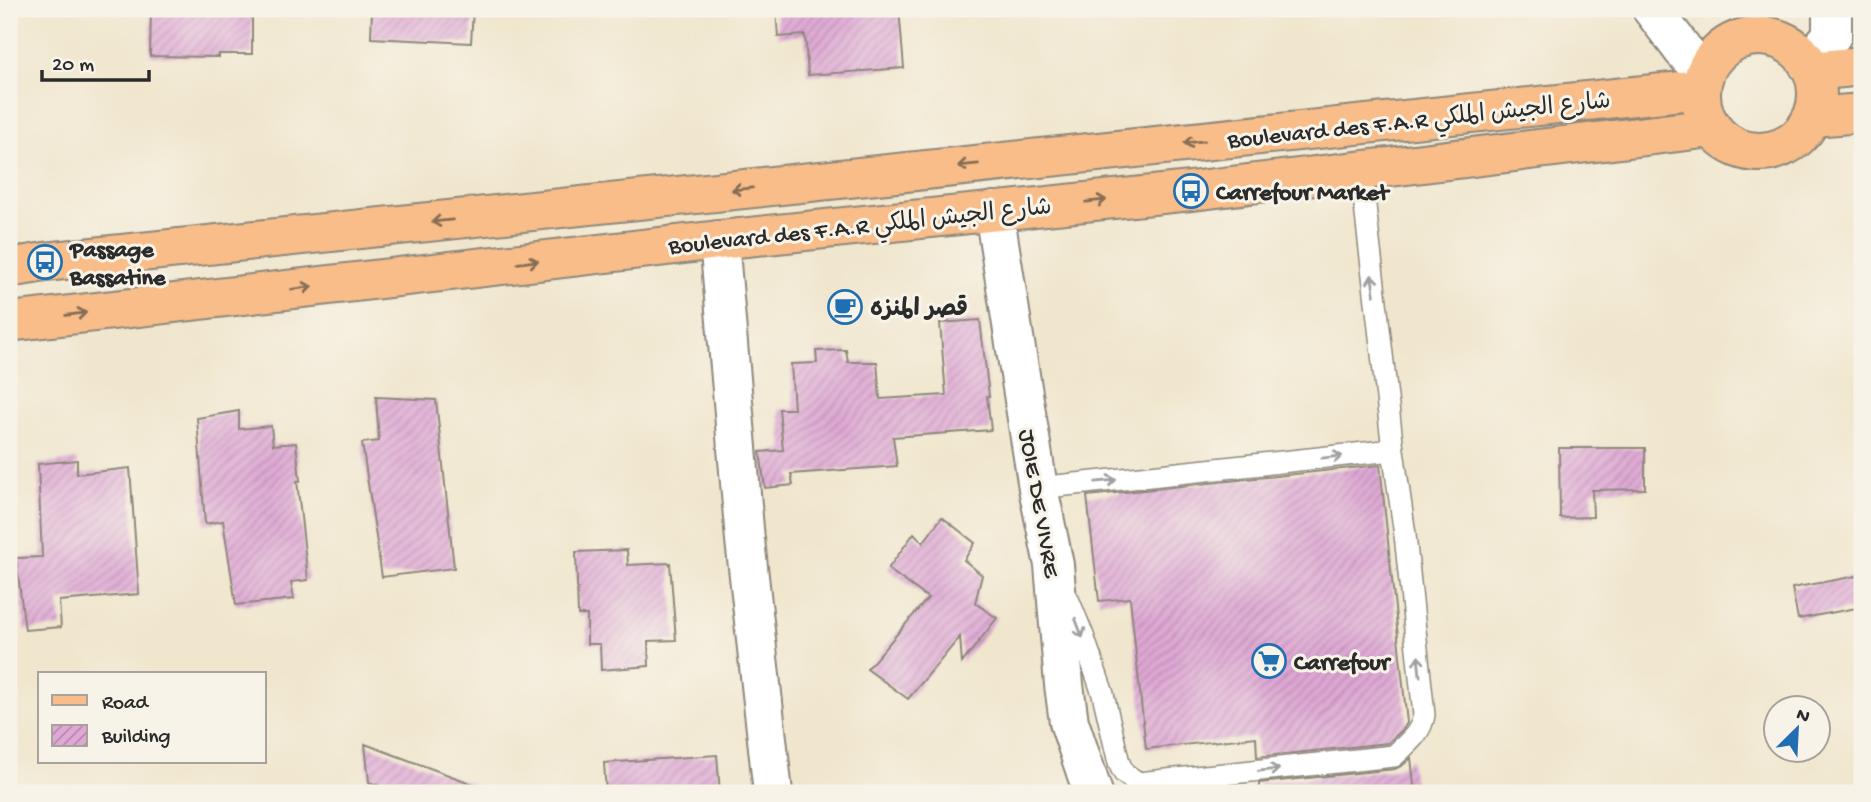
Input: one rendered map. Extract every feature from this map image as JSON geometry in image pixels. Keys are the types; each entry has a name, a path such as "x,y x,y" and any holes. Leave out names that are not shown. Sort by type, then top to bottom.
{"main road":[{"path":"1758,36 1775,38 1791,45 1811,67 1817,86 1817,102 1813,117 1804,133 1791,144 1774,151 1757,153 1740,149 1724,141 1705,116 1701,103 1703,81 1713,58 1725,46 1758,36"},
{"path":"1811,67 1862,66"},
{"name":"Boulevard des F.A.R شارع الجيش الملكي","path":"9,268 1703,81"},
{"path":"1813,117 1862,113"},
{"name":"Boulevard des F.A.R شارع الجيش الملكي","path":"9,322 719,240 1191,191 1712,128"}],"street":[{"path":"1651,9 1703,81"},
{"path":"1811,67 1832,35 1832,9"},
{"name":"JOIE DE VIVRE","path":"994,211 1038,488 1054,565 1069,722 1093,793"},
{"path":"719,240 745,540 773,793"}],"lane":[{"path":"1054,565 1103,694 1119,763 1124,774 1138,783 1394,756 1417,735 1424,715 1361,171"},
{"path":"1038,488 1393,450"}],"building":[{"path":"151,9 252,9 252,54 219,54 219,57 150,56"},
{"path":"372,9 473,9 471,43 371,38"},
{"path":"776,9 899,9 904,68 808,75 805,35 778,37"},
{"path":"980,320 991,430 893,437 897,466 791,474 793,485 765,488 760,452 783,450 779,409 794,409 791,364 817,363 816,351 846,350 848,362 877,362 880,399 946,395 940,323"},
{"path":"376,397 436,400 454,568 382,577 362,443 379,441"},
{"path":"239,411 239,429 271,426 273,445 296,443 300,481 297,481 308,580 291,582 294,599 236,605 223,521 205,524 197,418"},
{"path":"1559,448 1645,448 1645,489 1592,490 1593,517 1560,518"},
{"path":"77,460 77,474 130,468 139,594 59,601 61,627 25,630 16,558 42,557 38,464"},
{"name":"Carrefour","path":"1380,465 1407,723 1403,729 1388,743 1257,757 1256,737 1146,749 1130,598 1099,601 1087,496"},
{"path":"942,517 975,543 964,560 982,575 975,603 997,618 962,663 960,637 908,699 867,669 928,598 888,569 914,533 923,543"},
{"path":"627,550 628,565 670,563 676,640 648,641 649,666 601,670 600,644 587,644 587,615 578,615 576,552"},
{"path":"1862,575 1862,607 1798,619 1792,588"},
{"path":"365,744 489,790 489,793 398,793 369,782"},
{"path":"717,755 720,793 606,793 604,763"},
{"path":"1411,758 1415,793 1259,793 1259,783 1395,769"}],"place":[{"name":"Carrefour Market","path":"1191,191"},
{"name":"Passage Bassatine","path":"45,262"},
{"name":"قصر المنزه","path":"845,307"},
{"name":"Carrefour","path":"1269,661"}]}
